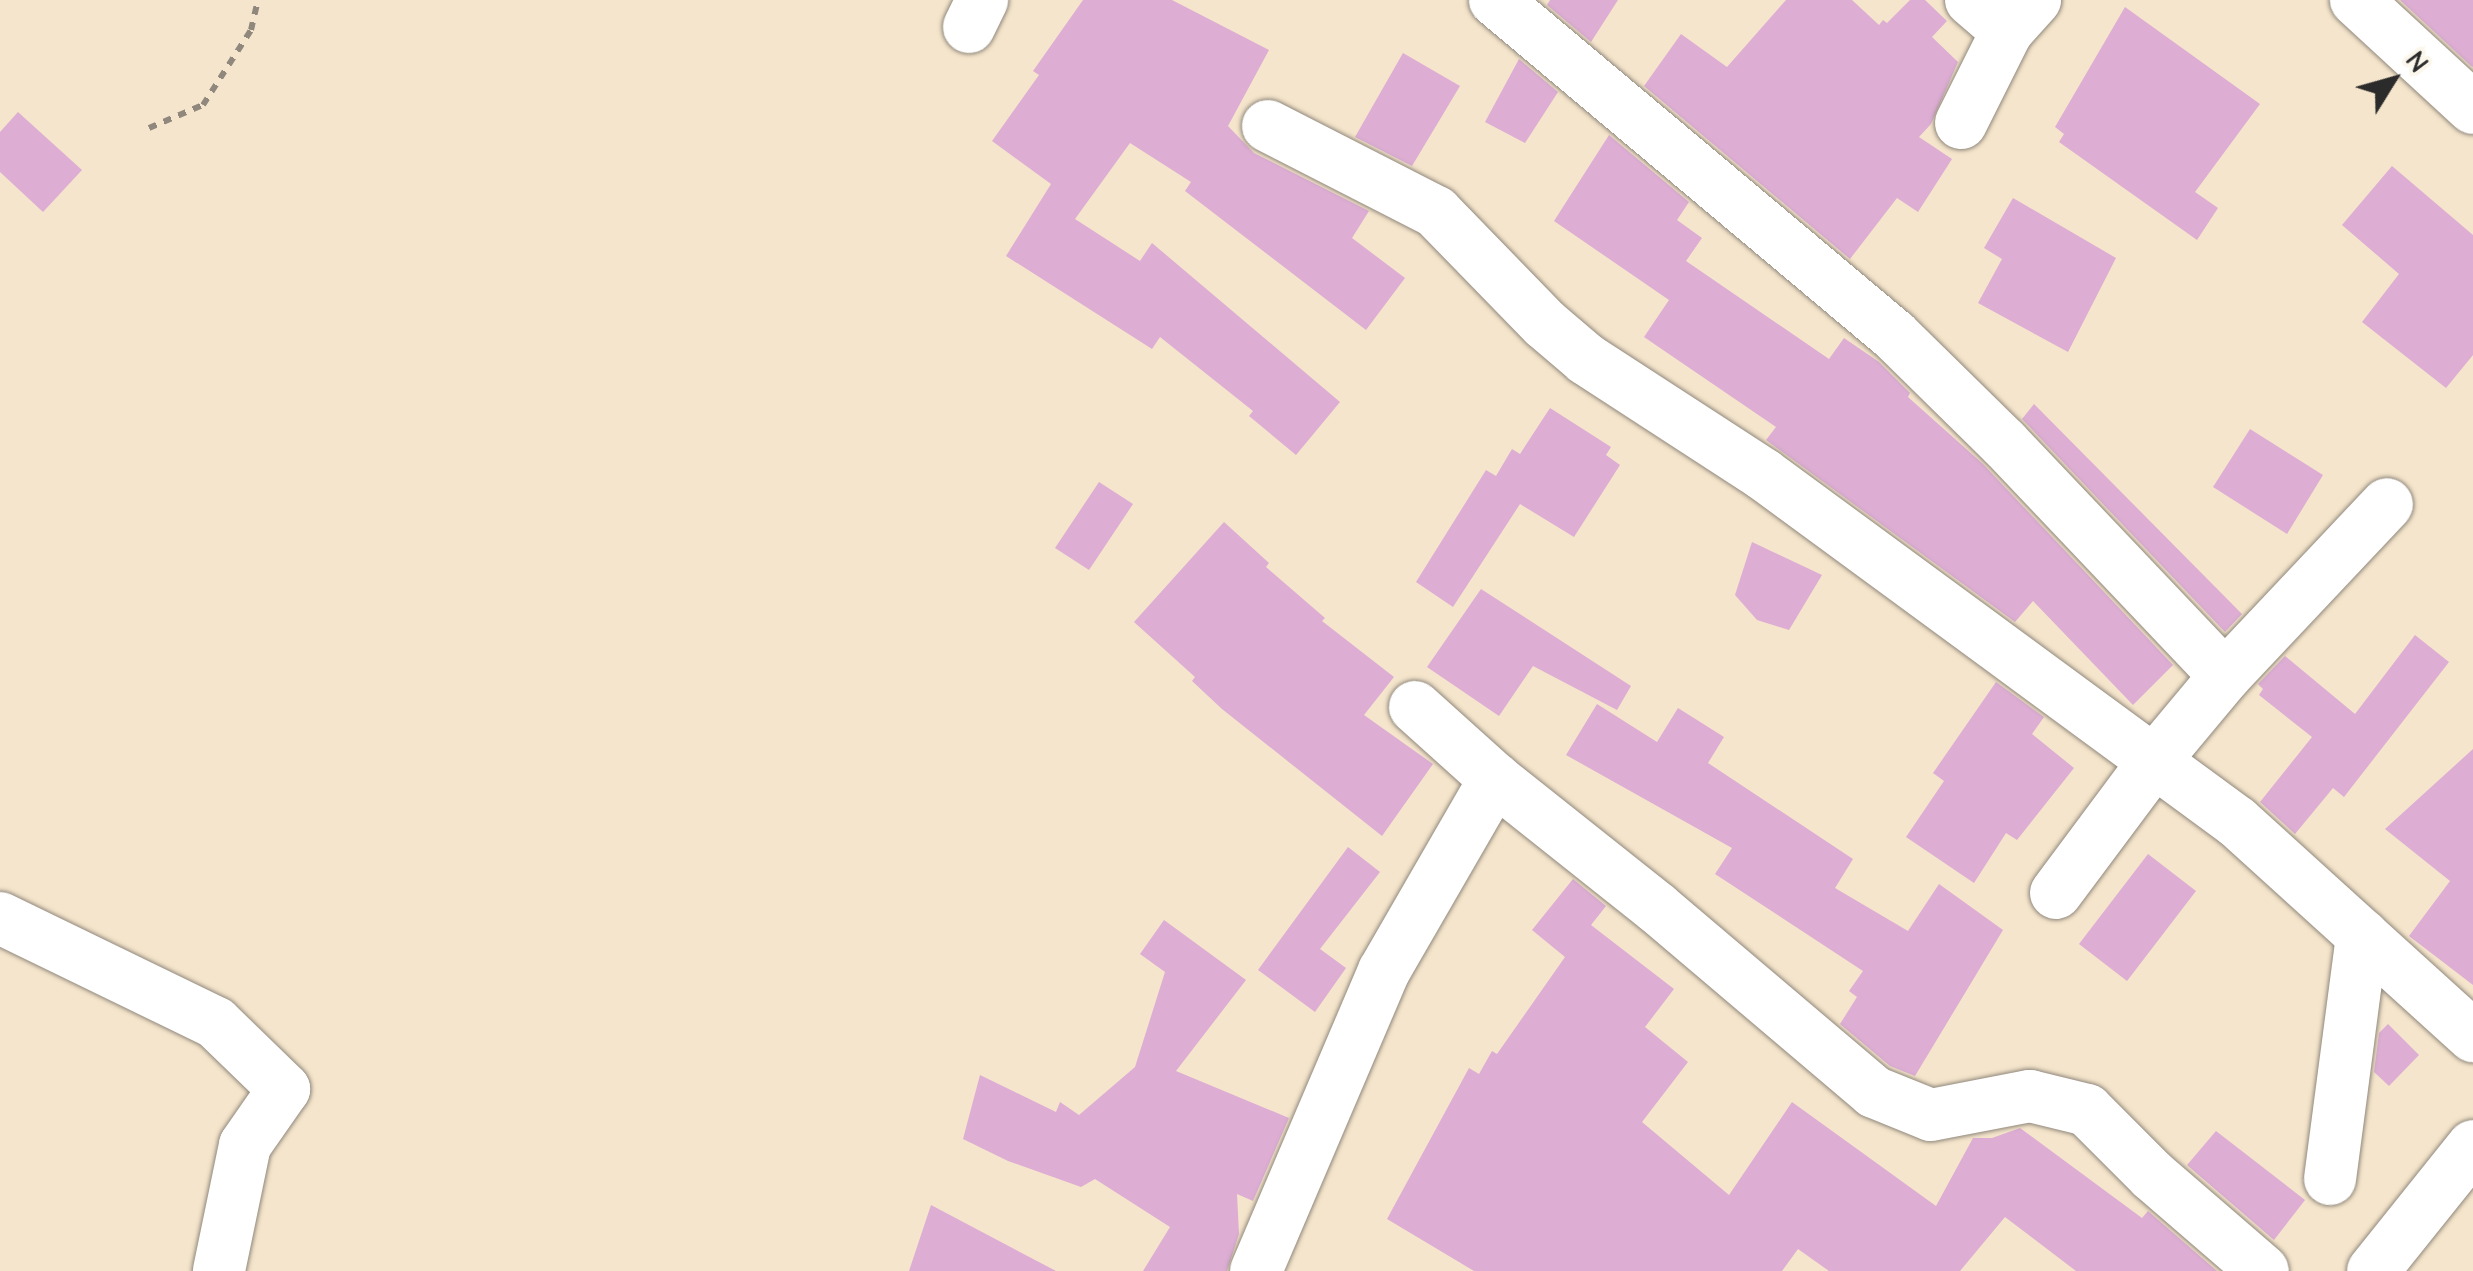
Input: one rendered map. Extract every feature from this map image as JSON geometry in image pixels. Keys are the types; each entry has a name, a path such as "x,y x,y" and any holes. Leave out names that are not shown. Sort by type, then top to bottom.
{"street":[{"path":"1495,0 1894,334 2004,443 2225,676"},
{"path":"2356,0 2473,108"},
{"path":"1961,123 2004,10"},
{"path":"1268,126 1436,212 1544,324 1586,359 1764,474 2238,822 2473,1036"},
{"path":"2056,893 2155,760 2225,676 2386,504"},
{"path":"1415,708 1495,779 1656,907 1874,1092 1931,1114 2030,1096 2088,1110 2153,1176 2264,1271"},
{"path":"1256,1271 1384,971 1495,779"},
{"path":"0,918 66,946 216,1024 284,1089 244,1144 219,1271"},
{"path":"2330,1179 2352,1040 2362,935"},
{"path":"2372,1271 2467,1163"}],"path":[{"path":"149,128 203,105 251,30 258,0"}],"building":[{"path":"1083,0 1172,0 1269,50 1228,126 1254,153 1369,211 1352,238 1405,278 1366,330 1185,191 1191,182 1130,143 1075,219 1140,261 1152,243 1340,402 1296,455 1249,416 1253,411 1160,337 1152,349 1006,256 1051,184 992,141 1039,75 1033,71"},
{"path":"1550,0 1618,0 1591,42 1547,5"},
{"path":"1786,0 1852,0 1879,25 1883,20 1887,23 1910,0 1925,0 1947,21 1932,37 1958,62 1931,124 1919,137 1952,159 1918,212 1897,198 1850,259 1644,86 1681,34 1727,67"},
{"path":"2400,0 2473,0 2473,67 2471,66"},
{"path":"2125,7 2260,104 2195,192 2218,208 2197,240 2059,142 2064,134 2055,127"},
{"path":"1403,53 1460,86 1412,166 1355,137"},
{"path":"1519,59 1558,92 1525,143 1485,122"},
{"path":"18,112 82,170 43,212 0,172 0,132"},
{"path":"1609,135 1689,202 1677,220 1702,238 1686,261 1829,359 1844,338 1879,362 1910,393 1908,397 1983,464 2173,665 2133,705 2033,601 2015,622 1766,440 1776,427 1644,337 1669,300 1554,221"},
{"path":"2392,166 2473,235 2473,355 2446,388 2362,322 2399,274 2342,225"},
{"path":"2013,198 2116,258 2068,352 1978,303 2002,259 1984,248"},
{"path":"2034,404 2242,614 2225,632 2022,419"},
{"path":"1550,408 1611,447 1606,455 1620,465 1574,537 1520,504 1453,607 1416,582 1486,470 1496,476 1512,449 1520,454"},
{"path":"2250,429 2323,475 2287,534 2213,487"},
{"path":"1099,482 1133,504 1089,570 1055,548"},
{"path":"1224,522 1269,563 1266,567 1325,618 1322,621 1394,677 1364,715 1433,764 1382,836 1222,709 1192,681 1195,677 1134,622"},
{"path":"1752,542 1822,575 1789,630 1757,620 1735,595"},
{"path":"1481,589 1631,686 1617,710 1533,666 1499,716 1427,667"},
{"path":"2415,635 2449,662 2344,797 2333,788 2295,834 2260,802 2312,737 2259,695 2263,689 2258,684 2285,656 2355,714"},
{"path":"1996,682 2044,717 2032,734 2074,768 2017,840 2006,833 1974,883 1906,837 1944,781 1933,773"},
{"path":"1597,704 1657,742 1678,708 1724,737 1708,763 1853,859 1835,888 1908,931 1939,884 2003,930 1915,1076 1890,1066 1840,1024 1857,997 1849,991 1863,971 1715,874 1732,848 1566,755"},
{"path":"2473,749 2473,985 2409,936 2450,881 2385,829"},
{"path":"1348,847 1380,872 1320,949 1346,968 1315,1012 1258,970"},
{"path":"2148,854 2196,891 2127,981 2079,944"},
{"path":"1573,879 1606,906 1591,925 1674,989 1645,1027 1688,1062 1642,1122 1729,1195 1792,1102 1936,1206 1973,1138 1992,1138 2020,1128 2142,1218 2148,1211 2217,1271 2076,1271 2005,1217 1960,1271 1829,1271 1798,1249 1782,1271 1474,1271 1387,1219 1469,1068 1479,1074 1492,1051 1497,1054 1565,957 1532,930"},
{"path":"1164,920 1246,980 1176,1071 1289,1118 1253,1201 1237,1194 1239,1234 1227,1271 1143,1271 1170,1227 1095,1179 1081,1187 1008,1161 963,1139 980,1075 1056,1112 1060,1102 1079,1115 1135,1067 1165,972 1140,954"},
{"path":"2388,1024 2419,1055 2389,1086 2374,1072 2379,1033"},
{"path":"2216,1131 2305,1200 2274,1240 2187,1165"},
{"path":"931,1205 1056,1271 909,1271"}]}
